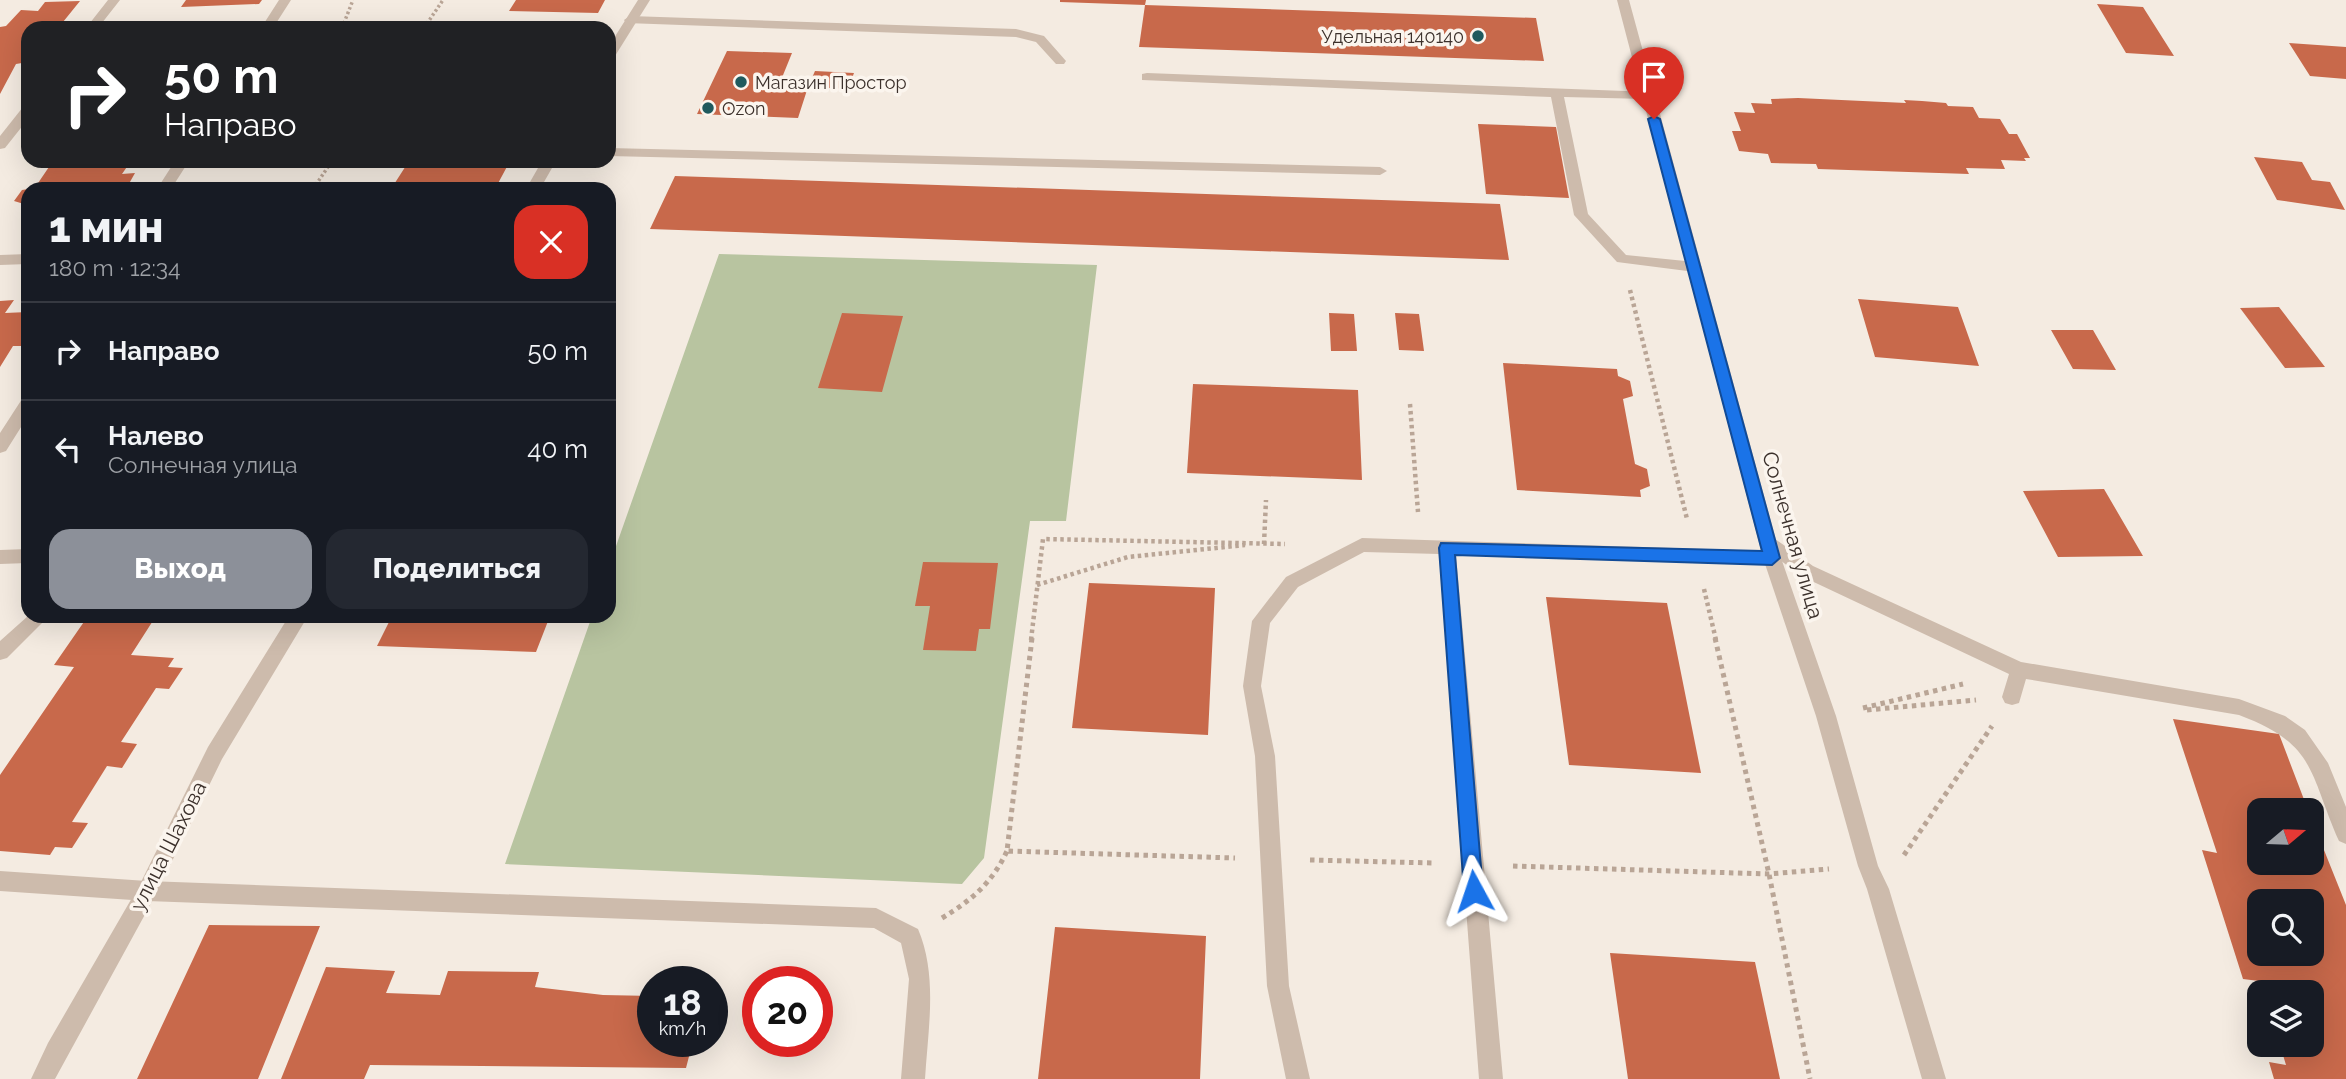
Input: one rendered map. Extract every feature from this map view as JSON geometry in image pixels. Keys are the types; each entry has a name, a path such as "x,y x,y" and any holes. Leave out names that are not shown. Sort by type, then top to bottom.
{"street":[{"path":"98,21 114,0"},
{"path":"272,21 285,0"},
{"path":"616,38 644,0"},
{"name":"Солнечная улица","path":"1623,0 1770,549 1826,716 1868,866 1878,889 1934,1079"},
{"path":"630,20 1016,33 1040,39 1060,61"},
{"path":"1147,77 1647,94"},
{"path":"1557,93 1581,215 1622,259 1695,267"},
{"path":"0,145 21,119"},
{"path":"616,152 1380,171"},
{"path":"0,260 21,259"},
{"path":"0,447 21,413"},
{"path":"1298,1079 1278,986 1265,756 1252,686 1261,621 1292,582 1362,545 1696,555 1770,549 1807,571 2018,670 2239,707 2271,720 2298,735 2317,761 2346,834"},
{"path":"1447,548 1471,864 1491,1079"},
{"path":"0,557 21,556"},
{"path":"0,652 32,623"},
{"name":"улица Шахова","path":"43,1079 56,1051 147,891 215,753 295,623"},
{"path":"2012,697 2018,670"},
{"path":"0,881 147,891 876,918 910,936 920,979 913,1079"}],"path":[{"path":"345,21 353,0"},
{"path":"429,21 443,0"},
{"path":"1622,259 1696,555 1769,874 1810,1079"},
{"path":"1410,404 1420,547"},
{"path":"1265,543 1266,500"},
{"path":"910,936 966,904 995,878 1007,851 1044,539 1293,544"},
{"path":"1037,585 1128,557 1265,543"},
{"path":"2012,697 1849,712 2018,670"},
{"path":"1895,850 1899,862 2012,697"},
{"path":"1007,851 1769,874 1868,866"}],"green space":[{"path":"719,254 1097,265 1066,521 1030,521 984,858 962,884 505,864 590,623 616,623 616,546"}],"building":[{"path":"186,0 262,0 259,4 181,7"},
{"path":"516,0 605,0 598,13 509,11"},
{"path":"1060,0 1146,0 1145,5"},
{"path":"80,1 64,21 21,21 21,63 16,64 0,94 0,27 6,26 21,10 38,11 45,2"},
{"path":"2097,4 2143,7 2174,56 2126,53"},
{"path":"1145,5 1536,18 1544,61 1139,47"},
{"path":"2289,43 2346,47 2346,79 2310,76"},
{"path":"727,51 792,53 779,85 808,87 798,118 697,114"},
{"path":"815,71 854,73 848,89 808,87"},
{"path":"1771,99 1906,103 1904,100 1973,107 1979,118 2000,119 2009,134 2017,134 2030,158 2024,158 2026,161 2001,160 2005,169 1966,168 1969,174 1818,169 1816,164 1771,163 1768,154 1739,151 1732,131 1741,131 1734,112 1755,113 1751,103 1772,104"},
{"path":"1478,124 1556,127 1569,198 1486,194"},
{"path":"2254,157 2302,162 2312,180 2330,182 2345,210 2277,200"},
{"path":"48,168 126,168 122,174 135,173 130,182 39,182"},
{"path":"404,168 506,168 499,182 396,182"},
{"path":"675,176 1500,204 1509,260 650,229"},
{"path":"21,191 21,203 14,201"},
{"path":"1858,299 1958,307 1979,366 1875,357"},
{"path":"14,300 5,313 21,312 21,346 13,346 0,367 0,301"},
{"path":"2279,307 2325,367 2285,368 2240,308"},
{"path":"842,313 903,316 882,392 818,388"},
{"path":"1329,313 1354,314 1357,351 1331,351"},
{"path":"1395,313 1419,314 1424,351 1399,350"},
{"path":"2051,330 2093,330 2116,370 2073,369"},
{"path":"1503,363 1617,369 1618,376 1630,381 1633,396 1623,399 1635,464 1647,469 1650,486 1640,490 1641,497 1517,490"},
{"path":"1193,384 1358,390 1362,480 1187,473"},
{"path":"2104,489 2143,556 2058,557 2023,491"},
{"path":"923,562 998,563 990,629 979,629 976,651 923,650 930,606 915,606"},
{"path":"1089,583 1215,588 1208,735 1072,728"},
{"path":"1546,597 1667,603 1701,773 1569,765"},
{"path":"83,623 152,623 131,655 174,658 168,667 183,668 169,689 156,688 121,742 137,744 122,768 107,766 72,822 88,823 72,848 55,847 50,855 0,851 0,775 74,667 54,665"},
{"path":"388,623 547,623 536,652 377,646"},
{"path":"2173,719 2279,734 2303,798 2247,798 2247,875 2324,875 2324,850 2346,905 2346,1079 2274,1079 2269,1062 2286,1065 2284,1057 2324,1057 2324,980 2243,979 2202,850 2217,853"},
{"path":"209,925 320,926 258,1079 137,1079"},
{"path":"1055,927 1206,936 1200,1079 1038,1079"},
{"path":"1610,953 1755,962 1780,1079 1628,1079"},
{"path":"326,967 395,971 386,993 440,995 448,971 539,972 535,987 603,995 637,996 637,1057 689,1057 686,1068 370,1065 364,1079 281,1079"}],"place":[{"name":"Удельная 140140","path":"1478,36"},
{"name":"Магазин Простор","path":"741,82"},
{"name":"Ozon","path":"708,108"}],"route":[{"path":"1474,891 1447,548 1772,558 1654,119"}]}
